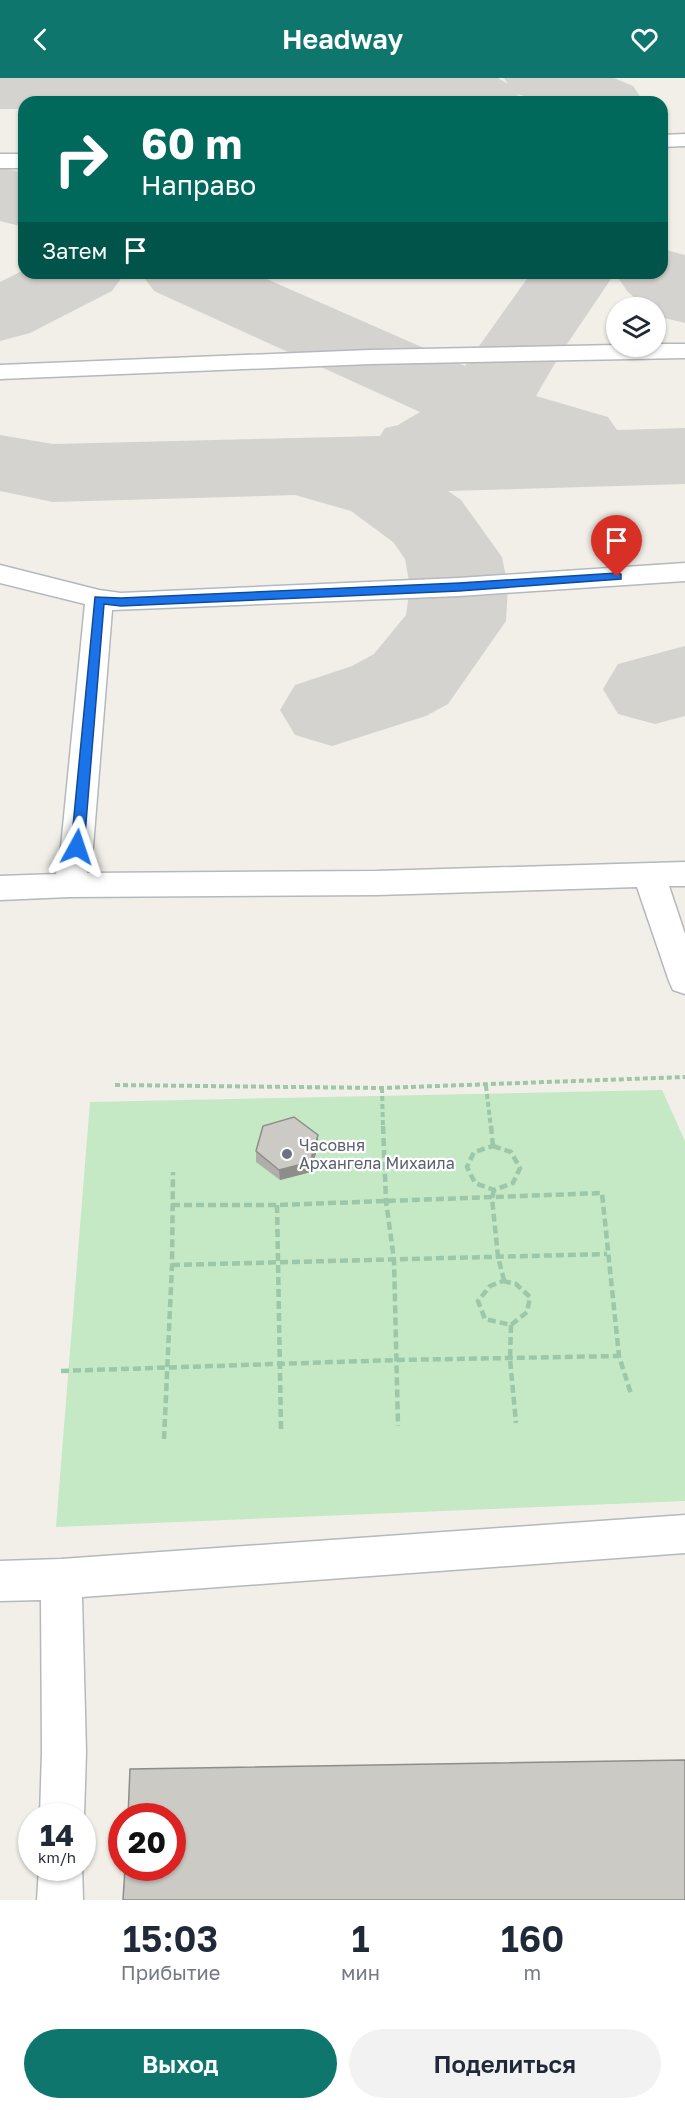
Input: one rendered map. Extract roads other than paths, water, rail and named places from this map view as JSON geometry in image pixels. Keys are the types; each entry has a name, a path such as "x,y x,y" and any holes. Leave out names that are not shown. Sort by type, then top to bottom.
{"lane":[{"path":"668,141 685,140"},
{"path":"0,161 18,161"},
{"path":"0,372 370,357 685,351"},
{"path":"0,574 99,599 121,602 447,588 685,572"},
{"path":"69,885 77,847 99,599"},
{"path":"0,888 69,885 404,883 685,874"},
{"path":"648,875 685,981"},
{"path":"0,1581 61,1579 685,1534"},
{"path":"61,1579 64,1752 62,1803"},
{"path":"60,1900 61,1881"}],"place":[{"name":"Часовня Архангела Михаила","path":"287,1154"}]}
